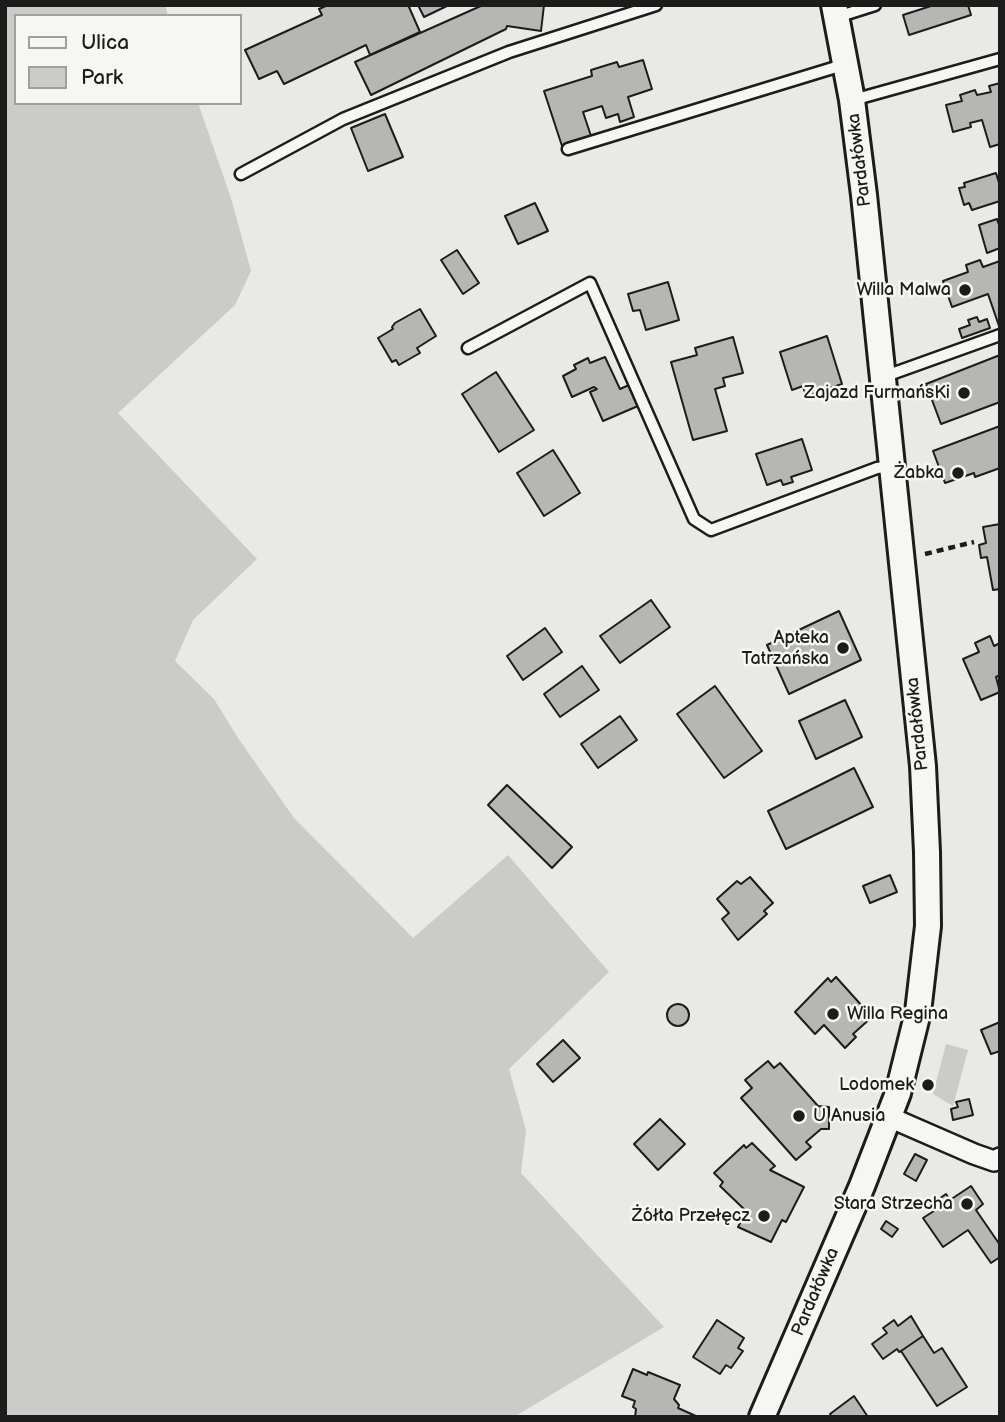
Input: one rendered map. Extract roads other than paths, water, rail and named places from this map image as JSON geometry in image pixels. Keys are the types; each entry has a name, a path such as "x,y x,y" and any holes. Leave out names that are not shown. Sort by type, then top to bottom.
{"street":[{"name":"Pardałówka","path":"762,1417 889,1117 904,1072 925,969 928,898 923,766 852,100 836,11"},
{"path":"889,1117 998,1163"}],"lane":[{"path":"241,174 343,119 509,52 656,5"},
{"path":"836,11 875,5"},
{"path":"852,100 1000,59"},
{"path":"568,149 846,64"},
{"path":"468,348 590,283 694,519 711,530 891,465"},
{"path":"883,377 1000,335"}],"place":[{"name":"Willa Malwa","path":"965,290"},
{"name":"Zajazd FurmańsKi","path":"964,393"},
{"name":"Żabka","path":"958,473"},
{"name":"Apteka Tatrzańska","path":"843,648"},
{"name":"Willa Regina","path":"833,1014"},
{"name":"Lodomek","path":"928,1085"},
{"name":"U Anusia","path":"799,1116"},
{"name":"Stara Strzecha","path":"967,1204"},
{"name":"Żółta Przełęcz","path":"764,1216"}]}
